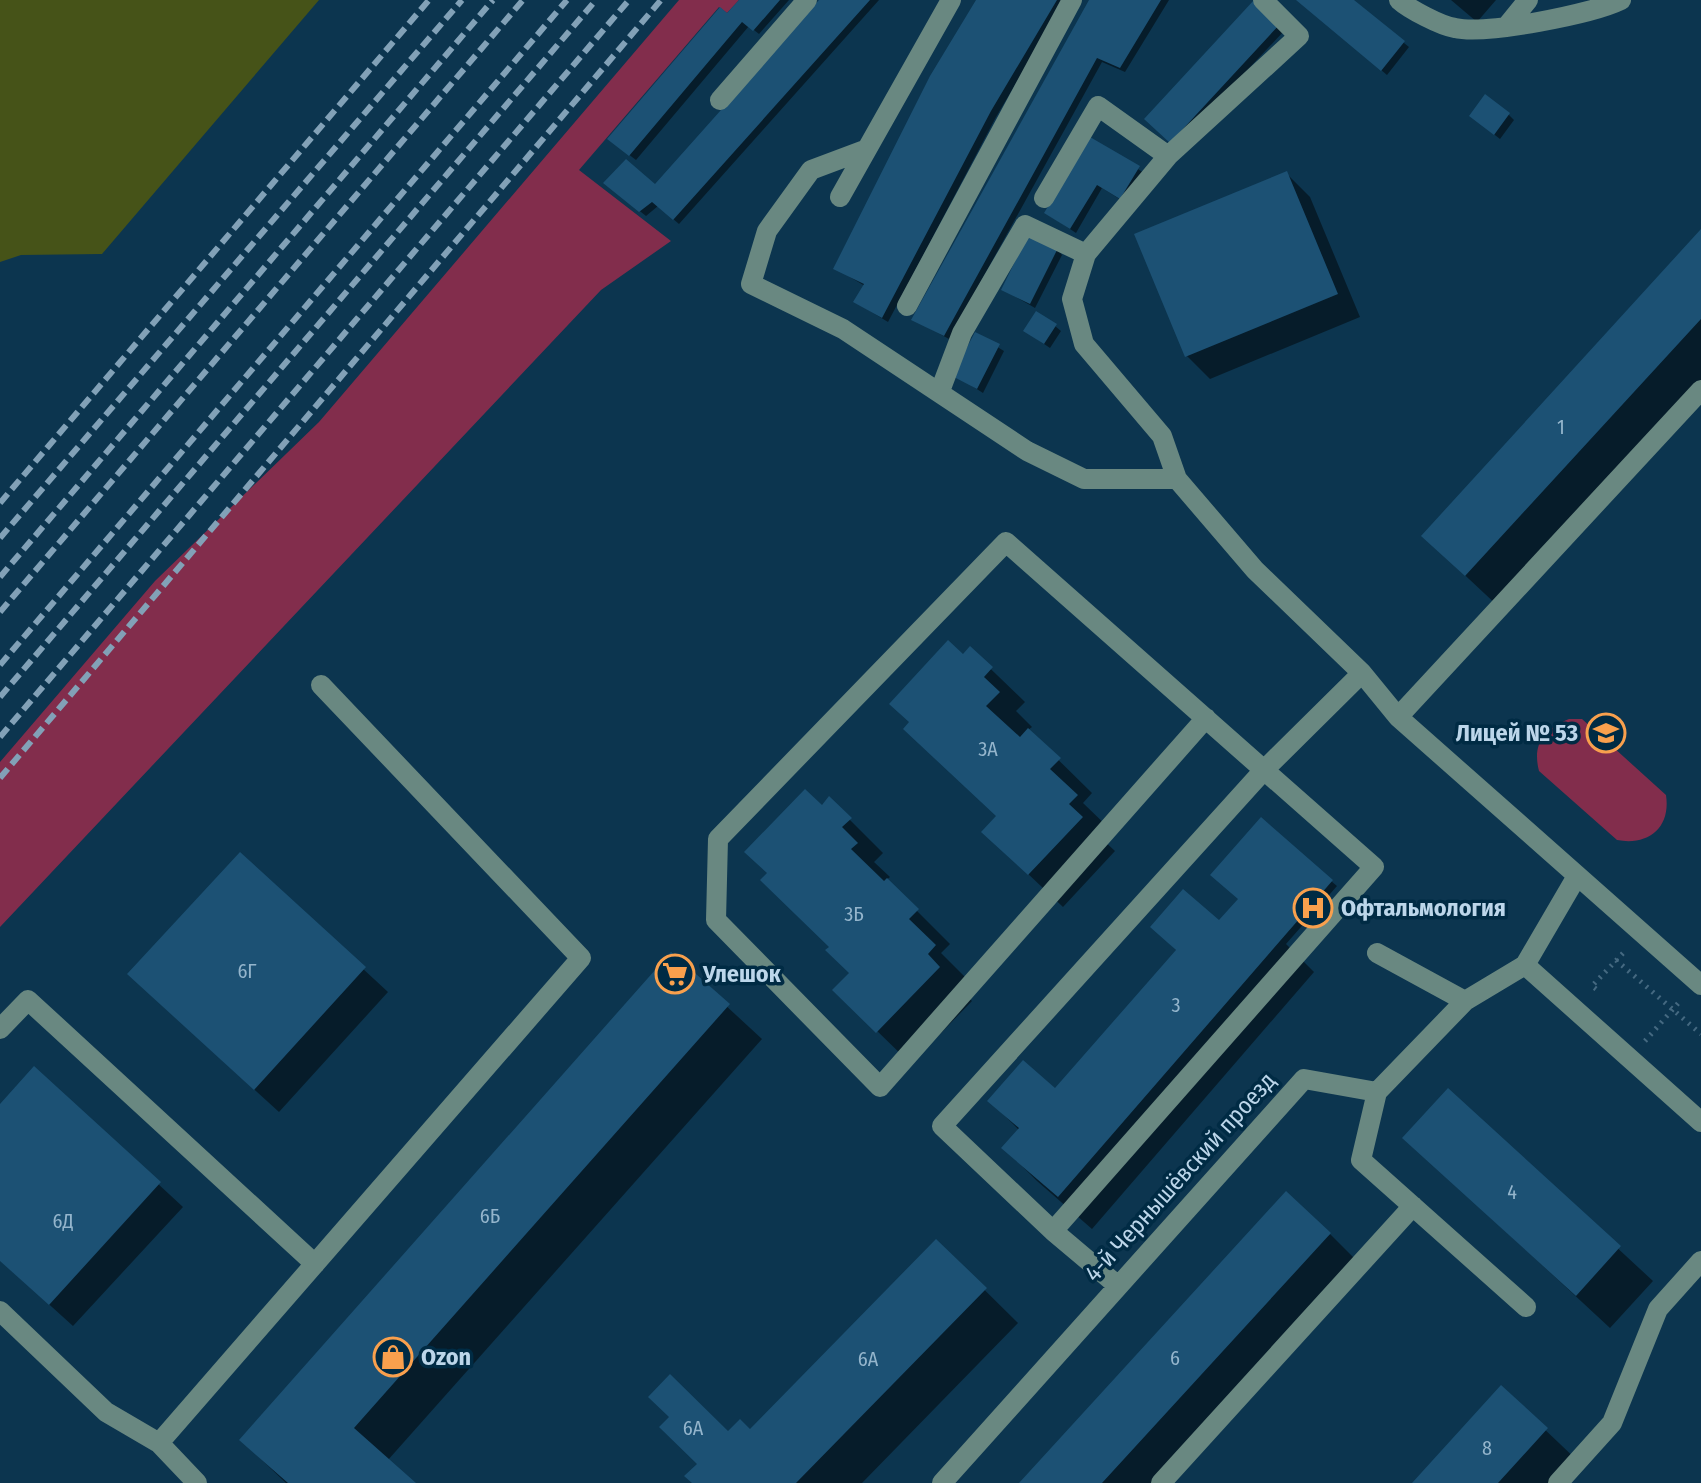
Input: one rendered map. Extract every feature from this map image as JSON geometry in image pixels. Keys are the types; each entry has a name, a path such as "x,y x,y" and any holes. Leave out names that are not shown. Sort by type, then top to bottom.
{"street":[{"path":"720,100 807,0"},
{"path":"840,197 951,0"},
{"path":"907,306 1072,0"},
{"path":"1263,0 1299,36 1168,156 1086,254 1072,299 1084,344 1162,436 1177,479 1255,570 1362,673 1398,717 1701,985"},
{"path":"1399,0 1454,28 1506,27 1551,19 1621,0"},
{"path":"1506,27 1528,0"},
{"path":"1044,198 1098,106 1168,156"},
{"path":"867,149 811,170 767,231 751,284 843,329 1027,451 1084,479 1177,479"},
{"path":"940,391 962,333 1025,225 1086,254"},
{"path":"1398,717 1701,390"},
{"path":"1053,1231 1374,867 1206,718 1006,542 718,839 716,920 880,1087 1206,718"},
{"path":"1117,1285 1053,1231 942,1126 1264,770 1362,673"},
{"path":"159,1443 581,958 321,685"},
{"path":"1526,1307 1361,1160 1377,1092 1465,1001 1525,965 1577,876"},
{"path":"1377,953 1465,1001"},
{"path":"1525,965 1701,1122"},
{"path":"0,1029 28,1000 315,1264"},
{"name":"4-й Чернышёвский проезд","path":"942,1483 1304,1079 1377,1092"},
{"path":"1161,1483 1413,1206"},
{"path":"1558,1483 1612,1423 1658,1309 1701,1261"},
{"path":"0,1311 106,1412 159,1443 197,1483"}],"path":[{"path":"1616,960 1701,1034"},
{"path":"1649,1036 1673,1009"}],"shaded area":[{"path":"0,0 319,0 102,254 21,255 0,262"},
{"path":"679,0 739,0 727,13 719,7 579,170 671,241 601,290 0,927 0,762 155,581 319,422"},
{"path":"1569,719 1582,719 1666,795 1665,817 1655,832 1638,840 1617,840 1539,771 1537,753 1542,739"}],"building":[{"path":"739,0 780,0 753,31 742,22 629,156 607,139 720,7 727,13"},
{"path":"819,0 870,0 673,220 652,202 639,212 603,183 626,159 655,184"},
{"path":"976,0 1057,0 991,111 882,318 853,302 864,284 833,269 930,76"},
{"path":"1089,0 1161,0 1120,68 1097,58 944,336 911,320"},
{"path":"1254,0 1280,24 1170,143 1144,119"},
{"path":"1296,0 1354,0 1405,41 1381,71"},
{"path":"1485,94 1510,113 1494,135 1469,116"},
{"path":"1090,137 1140,166 1120,199 1097,185 1070,229 1044,213"},
{"path":"1287,171 1338,294 1185,357 1134,234"},
{"path":"1701,229 1701,319 1465,576 1421,536"},
{"path":"1029,233 1058,248 1030,304 1001,290"},
{"path":"1036,311 1057,324 1044,344 1023,331"},
{"path":"975,332 1000,344 977,389 952,376"},
{"path":"948,640 963,654 970,646 993,667 984,677 1000,692 986,706 1020,737 1028,728 1061,758 1050,769 1078,795 1069,804 1083,817 1028,875 981,832 996,816 903,729 909,722 889,704"},
{"path":"805,789 822,805 829,796 852,818 842,827 858,843 851,849 919,909 909,919 936,945 928,954 940,967 876,1033 832,990 849,973 825,950 829,947 760,880 767,873 744,852"},
{"path":"1261,817 1333,880 1058,1197 1001,1148 1019,1128 987,1101 1023,1060 1055,1088 1176,950 1150,927 1183,889 1219,920 1238,899 1210,875"},
{"path":"240,852 366,967 254,1090 127,974"},
{"path":"671,952 730,1004 354,1428 416,1483 288,1483 239,1440"},
{"path":"34,1066 161,1182 49,1305 0,1261 0,1104"},
{"path":"1448,1088 1621,1246 1576,1296 1402,1138"},
{"path":"1286,1191 1331,1233 1102,1483 1019,1483"},
{"path":"936,1239 987,1288 796,1483 692,1483 684,1476 697,1464 659,1427 669,1417 648,1397 670,1374 728,1431 740,1419 750,1429"},
{"path":"1501,1385 1548,1428 1498,1483 1412,1483"}],"railway":[{"path":"0,503 429,0"},
{"path":"0,538 462,0"},
{"path":"0,577 493,0"},
{"path":"0,612 523,0"},
{"path":"0,665 567,0"},
{"path":"0,697 596,0"},
{"path":"0,737 629,0"},
{"path":"0,778 661,0"}],"place":[{"name":"Лицей № 53","path":"1606,733"},
{"name":"Офтальмология","path":"1313,908"},
{"name":"Улешок","path":"675,974"},
{"name":"Ozon","path":"393,1357"}]}
